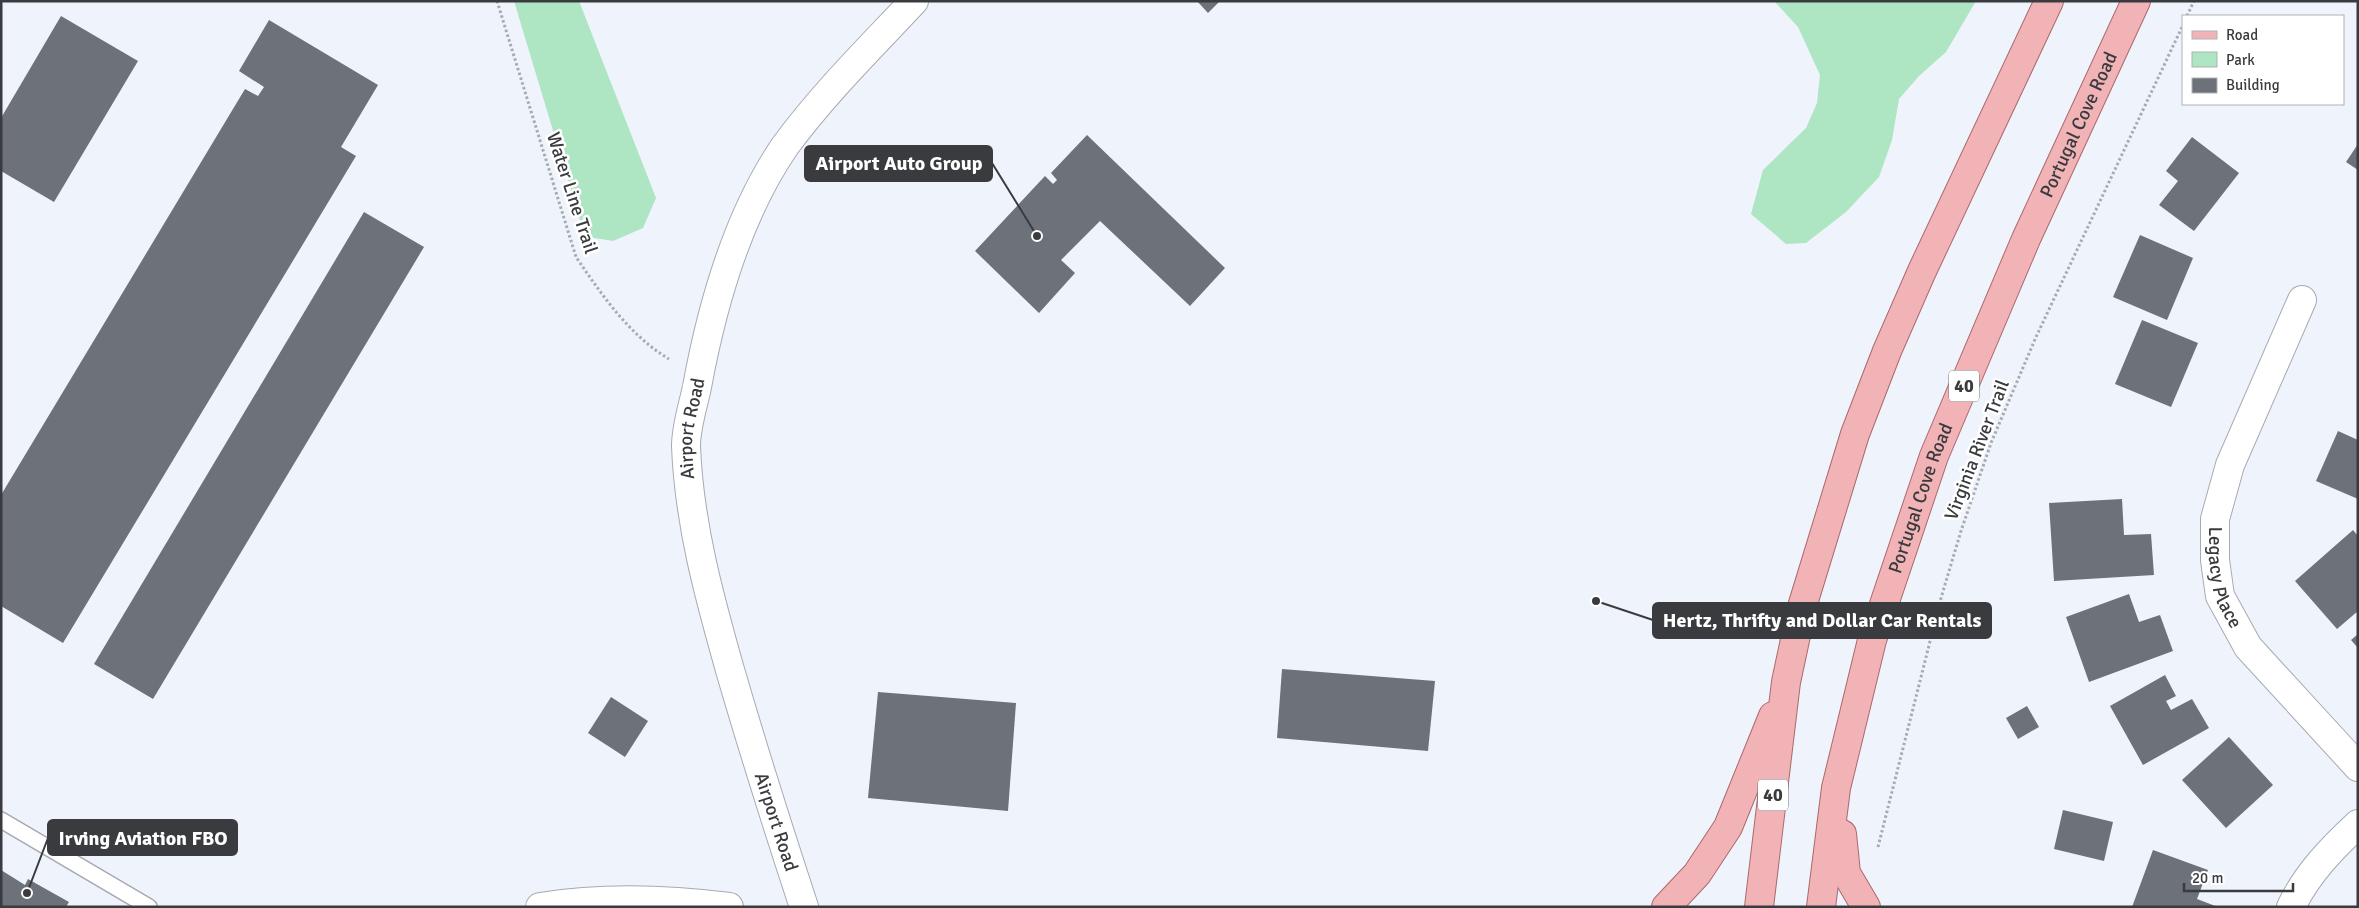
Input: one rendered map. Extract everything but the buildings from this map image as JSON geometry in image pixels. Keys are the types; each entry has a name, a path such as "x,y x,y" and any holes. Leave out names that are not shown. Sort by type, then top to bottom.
{"main road":[{"name":"40","path":"1759,907 1786,682 1802,607 1855,434 1887,351 1922,271 2049,1"},
{"name":"Portugal Cove Road","path":"1822,907 1836,788 1872,640 1934,456 2026,239 2136,1"},
{"path":"1666,907 1697,874 1728,827 1786,682"},
{"path":"1836,788 1846,873 1866,907"}],"street":[{"name":"Airport Road","path":"804,907 753,752 702,565 691,510 686,442 710,320 726,268 759,190 784,148 807,118 914,1"},
{"name":"Legacy Place","path":"2302,300 2230,465 2215,519 2215,560 2220,596 2248,647 2358,767"},
{"path":"2291,907 2298,893 2326,854 2358,824"},
{"path":"540,907 615,900 693,902 729,907"}],"lane":[{"path":"1,820 149,907"}],"path":[{"name":"Water Line Trail","path":"497,1 576,257 628,327 662,354 699,376"},
{"path":"2187,15 2194,1"},
{"name":"Virginia River Trail","path":"1876,854 1941,598 1961,531 1991,443 2036,337 2182,28"}],"green space":[{"path":"514,1 579,1 656,198 643,228 613,241 588,237 582,227"},
{"path":"1774,1 1976,1 1946,52 1919,76 1899,99 1892,140 1879,177 1846,212 1806,243 1786,244 1751,214 1763,170 1806,128 1817,103 1820,75 1798,27"}],"place":[{"name":"Airport Auto Group","path":"1037,236"},
{"name":"Hertz, Thrifty and Dollar Car Rentals","path":"1596,601"},
{"name":"Irving Aviation FBO","path":"27,893"}]}
